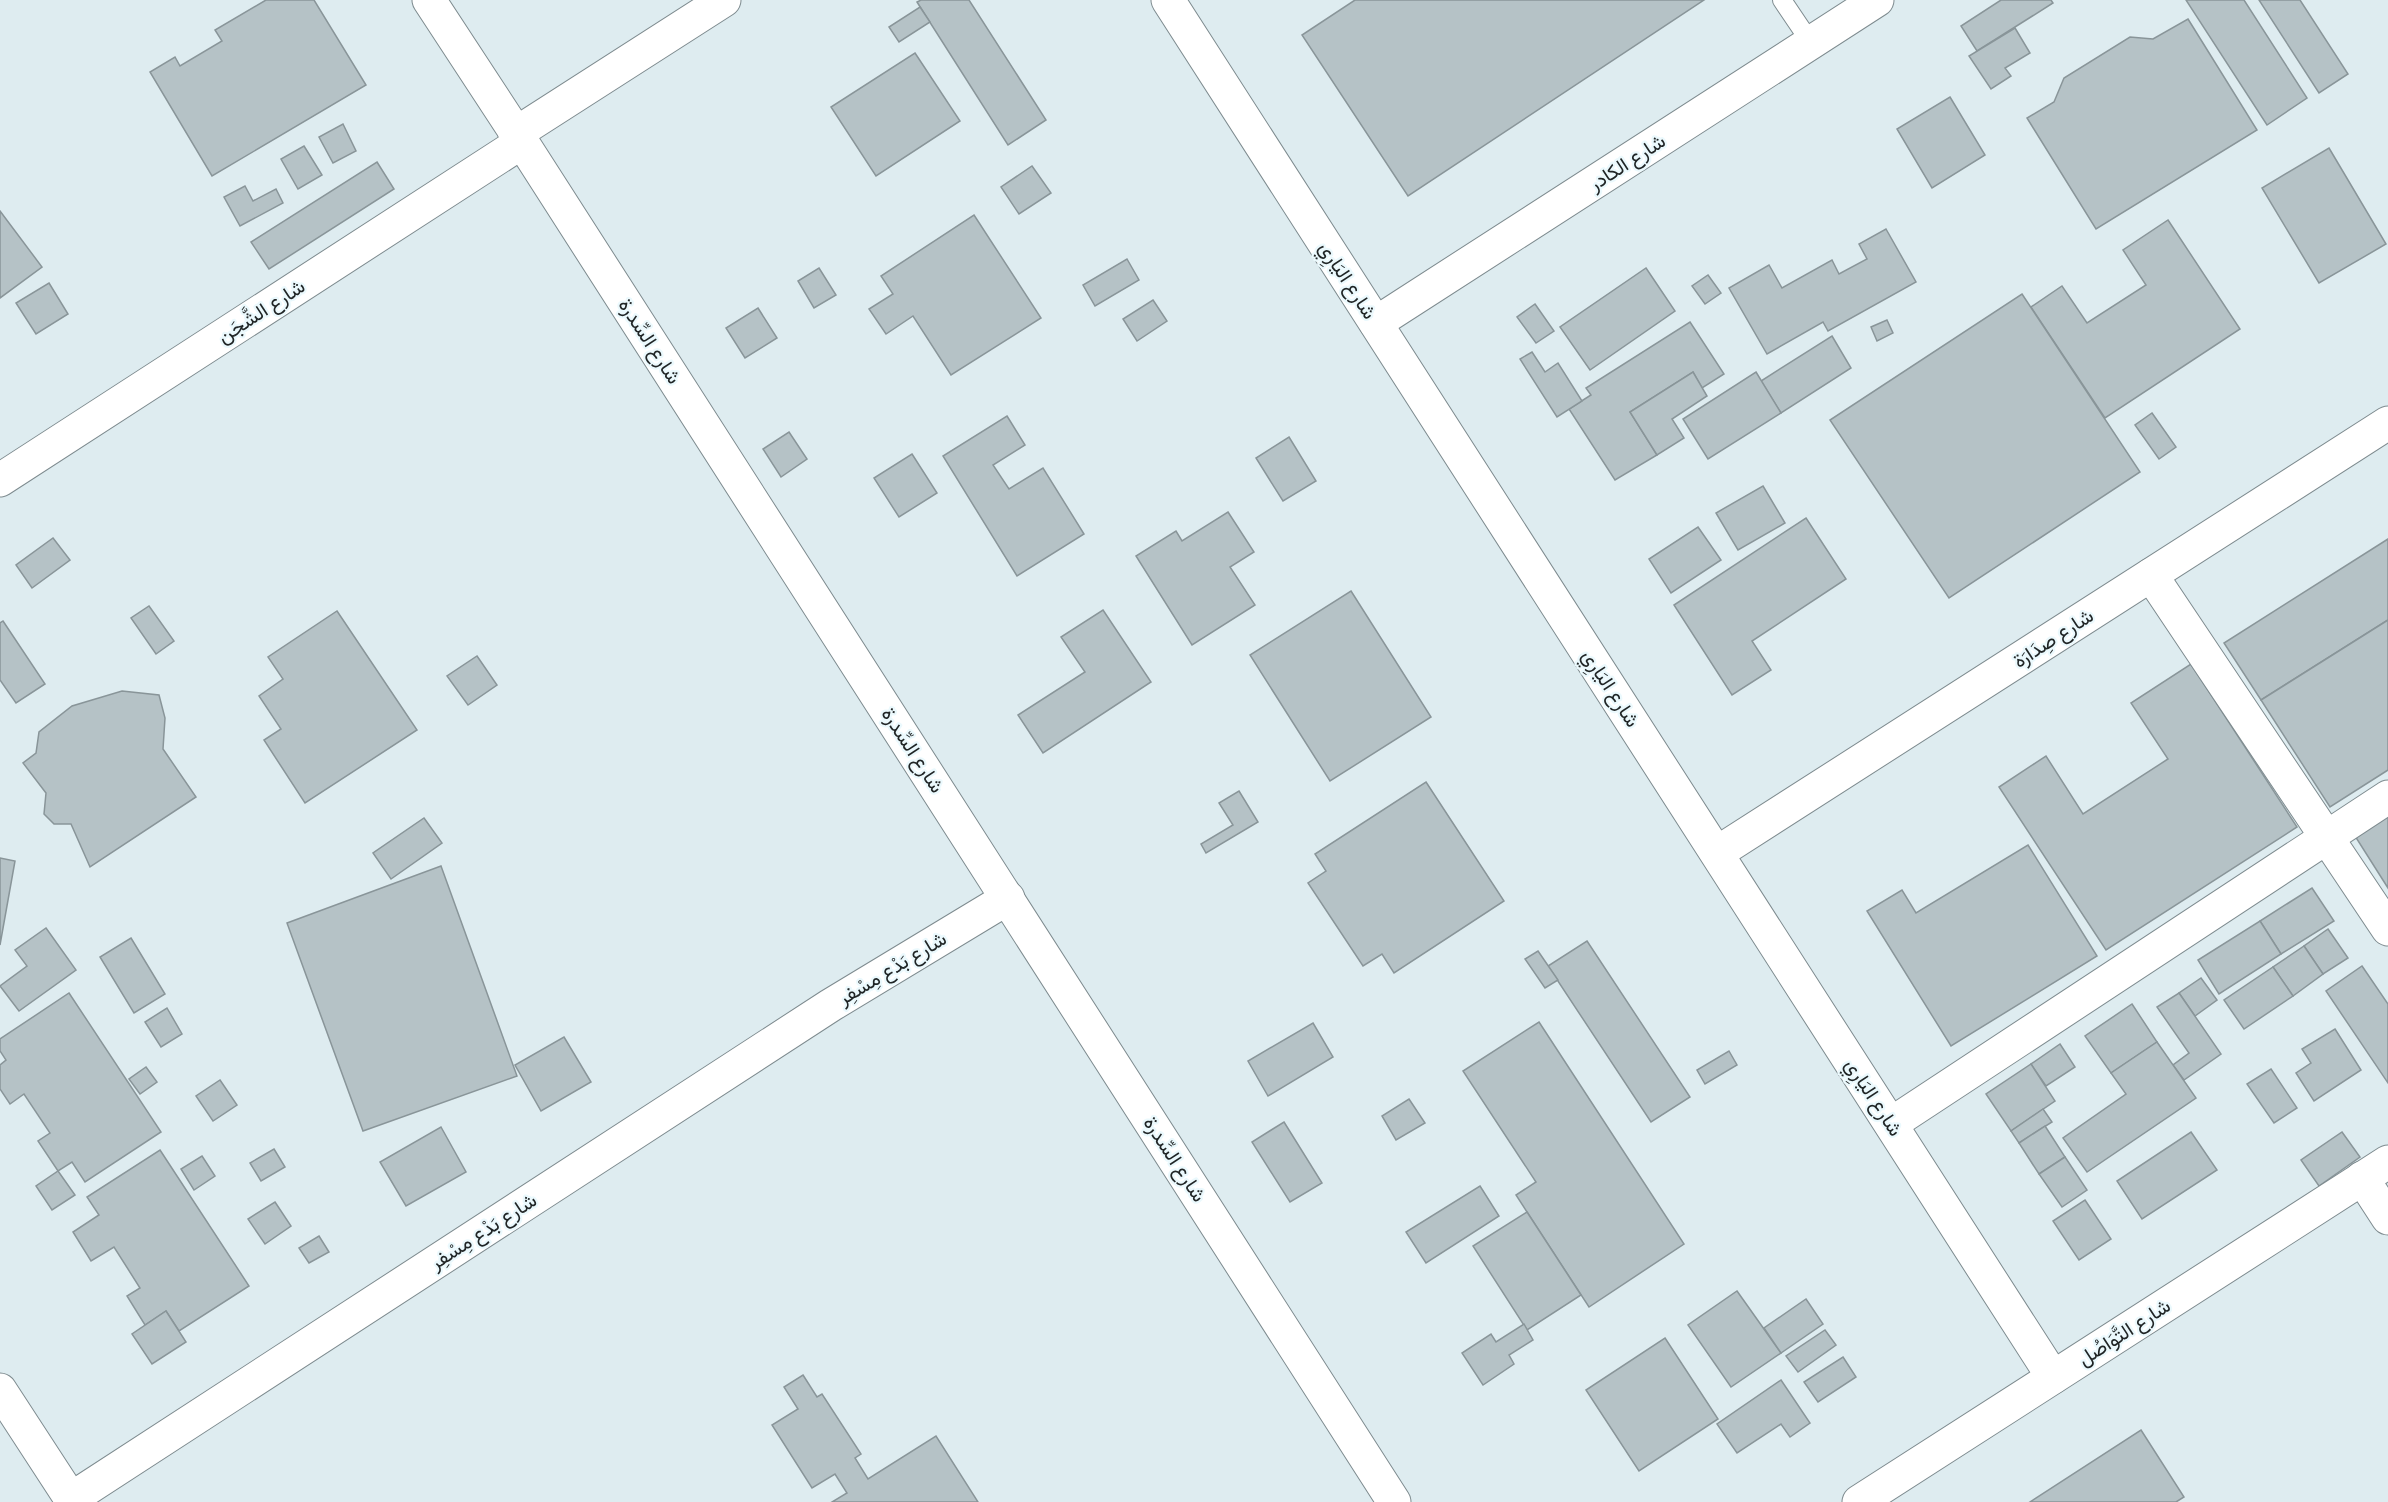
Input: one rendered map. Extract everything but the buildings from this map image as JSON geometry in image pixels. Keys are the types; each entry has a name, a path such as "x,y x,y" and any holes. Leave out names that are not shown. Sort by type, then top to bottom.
{"street":[{"name":"شارع السِّدرة","path":"429,0 1394,1502"},
{"name":"شارع الشَّجَن","path":"0,480 724,0"},
{"name":"شارع اليَارِي","path":"1168,0 2053,1377"},
{"name":"شارع الكادر","path":"1376,323 1877,0"},
{"name":"شارع صِدَارَة","path":"1717,853 2388,423"},
{"path":"2151,575 2388,929"},
{"path":"1891,1124 2388,797"},
{"name":"شارع بَدْع مِسْفِر","path":"0,1390 71,1499 831,1005 1008,898"},
{"path":"2375,1170 2388,1218"},
{"name":"شارع التَّوَاصُل","path":"1859,1502 2375,1170"}],"lane":[{"path":"1782,0 1811,43"}]}
